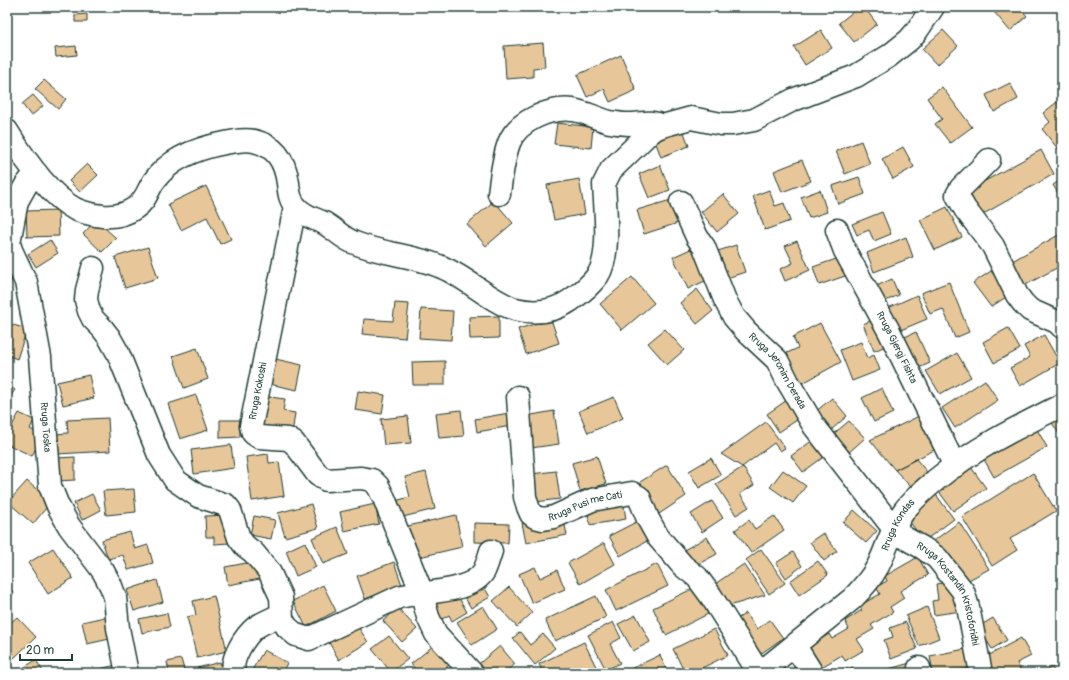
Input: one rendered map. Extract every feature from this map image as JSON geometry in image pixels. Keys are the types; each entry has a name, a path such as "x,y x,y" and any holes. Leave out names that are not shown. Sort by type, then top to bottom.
{"street":[{"path":"7,132 36,173 63,201 76,209 97,215 110,216 123,215 135,208 144,200 154,182 168,166 187,154 211,145 240,140 253,141 267,145 273,149 281,159 286,174 291,200 295,207 304,214 325,223 354,243 396,255 425,261 442,267 457,274 502,303 515,309 540,312 561,306 582,292 591,284 599,273 606,246 604,184 606,178 616,165 645,137 662,126 691,118 721,124 749,122 793,100 856,76 889,56 909,40 932,7"},
{"path":"499,194 509,142 516,132 535,117 556,110 571,110 586,113 614,123 654,123 662,126"},
{"path":"989,160 961,188 957,195 965,209 993,246 1016,295 1030,310 1057,322 1062,327"},
{"name":"Rruga Toska","path":"36,173 26,185 17,201 8,243 26,282 40,357 50,486 58,506 69,526 103,571 111,586 115,597 118,628 128,673"},
{"name":"Rruga Jeronim Derada","path":"681,202 697,237 704,247 725,300 734,317 758,343 770,351 777,360 814,426 894,529"},
{"name":"Rruga Kokoshi","path":"295,207 251,426 253,433 259,437 288,439 294,443 318,475 326,480 361,478 372,480 378,486 422,594 428,617 436,634 472,673"},
{"name":"Rruga Gjergj Fishta","path":"837,230 845,251 889,331 954,466"},
{"path":"93,268 86,295 89,311 93,319 109,337 118,353 159,456 175,480 198,496 226,505 230,510 240,538 245,546 253,552 269,571 281,596 282,619 287,627 296,635 309,639 387,601 409,594 422,594 449,590 464,585 477,578 484,571 491,551"},
{"name":"Rruga Pusi me Cati","path":"518,397 526,497 531,514 535,517 543,519 554,517 592,500 632,493 636,494 639,497 648,519 658,537 683,566 697,577 712,596 760,673"},
{"name":"Rruga Kondas","path":"760,673 852,599 865,586 877,568 894,529 904,511 928,486 954,466 995,439 1062,405"},
{"name":"Rruga Kostandin Kristoforidhi","path":"894,529 905,538 937,558 963,591 968,607 981,673"},
{"path":"234,673 232,668 235,656 245,640 256,628 281,614"},
{"path":"794,646 812,673"}],"building":[{"path":"859,7 864,7 877,24 854,42 839,23"},
{"path":"990,7 1023,7 1021,9 1027,16 1010,31"},
{"path":"87,14 87,22 75,22 75,15"},
{"path":"821,30 832,48 805,65 794,47"},
{"path":"943,30 958,46 937,65 922,49"},
{"path":"543,43 545,67 533,68 533,77 506,79 504,46"},
{"path":"76,46 77,55 56,57 55,48"},
{"path":"621,55 636,90 610,102 604,89 587,97 577,75"},
{"path":"44,80 66,99 58,109 35,89"},
{"path":"1010,83 1018,99 994,112 986,95"},
{"path":"942,87 972,127 950,143 935,124 942,119 927,98"},
{"path":"33,95 43,106 31,116 22,104"},
{"path":"1057,102 1062,108 1062,146 1058,149 1042,129 1050,122 1043,113"},
{"path":"557,123 593,127 591,148 554,144"},
{"path":"682,127 689,146 661,157 654,138"},
{"path":"861,141 870,164 845,174 836,151"},
{"path":"903,147 914,167 893,179 882,159"},
{"path":"1041,150 1054,174 980,216 967,191"},
{"path":"802,160 811,181 782,192 774,171"},
{"path":"87,164 98,175 80,192 69,181"},
{"path":"660,165 670,190 649,198 639,174"},
{"path":"859,177 865,194 838,204 832,186"},
{"path":"579,179 585,214 554,220 547,185"},
{"path":"1062,179 1062,200 1053,185"},
{"path":"206,186 231,239 220,244 207,217 181,230 168,204"},
{"path":"769,190 775,206 784,203 790,221 765,230 753,196"},
{"path":"820,190 827,212 809,218 801,197"},
{"path":"723,194 739,214 717,232 701,212"},
{"path":"671,200 678,223 644,234 637,210"},
{"path":"494,201 513,223 486,246 467,224"},
{"path":"947,207 962,237 935,250 920,220"},
{"path":"58,210 59,236 27,237 26,211"},
{"path":"882,212 891,234 874,241 869,230 857,235 852,224"},
{"path":"96,220 116,238 102,252 83,234"},
{"path":"1062,233 1062,265 1020,288 1007,264"},
{"path":"906,237 913,257 874,272 867,253"},
{"path":"50,240 58,253 36,267 28,254"},
{"path":"797,241 810,270 785,281 780,269 793,263 785,246"},
{"path":"736,245 745,272 721,280 712,253"},
{"path":"148,247 158,278 125,288 115,257"},
{"path":"695,247 709,279 688,289 673,257"},
{"path":"842,257 848,275 819,285 813,267"},
{"path":"991,271 1009,295 991,307 973,283"},
{"path":"7,276 12,278 7,288"},
{"path":"632,277 654,303 622,330 600,304"},
{"path":"892,279 899,295 879,304 872,288"},
{"path":"949,282 969,332 955,338 943,309 930,314 921,293"},
{"path":"697,289 713,311 697,324 680,303"},
{"path":"917,295 927,319 896,332 886,309"},
{"path":"395,303 409,304 405,338 362,334 364,319 393,321"},
{"path":"421,309 453,311 451,340 419,338"},
{"path":"499,316 499,338 470,339 469,317"},
{"path":"877,318 888,345 874,351 863,324"},
{"path":"551,319 559,343 526,354 518,329"},
{"path":"820,323 841,362 801,384 785,354 798,348 793,337"},
{"path":"10,324 27,329 17,359 7,355 7,335"},
{"path":"1008,328 1020,349 994,363 983,342"},
{"path":"665,329 684,350 667,365 648,343"},
{"path":"916,332 930,363 912,371 898,340"},
{"path":"1044,335 1060,363 1020,386 1010,368 1030,357 1024,346"},
{"path":"861,342 867,358 874,355 880,370 852,381 840,350"},
{"path":"197,348 208,379 184,388 173,356"},
{"path":"957,353 971,377 940,394 926,371"},
{"path":"271,358 302,365 297,390 265,383"},
{"path":"445,361 445,385 413,385 412,362"},
{"path":"89,375 94,398 63,405 57,382"},
{"path":"985,380 998,400 955,428 942,408"},
{"path":"7,384 15,390 7,401"},
{"path":"882,388 893,413 874,422 862,398"},
{"path":"358,391 385,395 382,414 355,410"},
{"path":"196,395 208,430 180,439 168,404"},
{"path":"262,396 285,399 283,411 295,413 292,435 257,429"},
{"path":"614,397 623,418 588,433 579,411"},
{"path":"832,398 847,416 830,431 814,413"},
{"path":"787,400 800,418 779,432 767,414"},
{"path":"461,410 464,436 439,438 436,413"},
{"path":"554,411 559,444 531,448 526,416"},
{"path":"19,413 34,420 30,429 42,435 32,456 7,444 7,435"},
{"path":"509,413 511,426 477,432 475,419"},
{"path":"921,415 938,448 895,470 870,440"},
{"path":"408,416 411,443 384,445 381,419"},
{"path":"1062,416 1062,438 1052,423"},
{"path":"108,418 110,451 57,454 56,434 68,433 67,420"},
{"path":"220,420 240,420 240,437 220,438"},
{"path":"849,421 865,438 847,454 831,436"},
{"path":"766,422 785,448 780,451 774,443 742,467 721,454"},
{"path":"1035,426 1047,447 994,477 982,456"},
{"path":"813,440 825,456 803,472 791,456"},
{"path":"231,445 234,468 194,474 191,450"},
{"path":"268,454 269,463 279,462 284,496 252,501 246,457"},
{"path":"597,456 606,484 580,491 572,463"},
{"path":"75,457 75,480 57,481 56,458"},
{"path":"711,458 721,475 699,488 689,471"},
{"path":"916,459 927,472 910,486 895,470"},
{"path":"968,463 986,488 953,511 935,486"},
{"path":"667,465 686,496 659,514 640,482"},
{"path":"743,467 754,485 740,494 749,507 736,515 716,484"},
{"path":"783,470 806,486 793,503 770,487"},
{"path":"556,471 560,499 535,502 531,474"},
{"path":"426,472 435,509 399,518 395,501 410,497 405,477"},
{"path":"1033,473 1056,511 1010,539 1017,550 992,566 962,517"},
{"path":"27,481 51,502 33,524 8,502"},
{"path":"134,489 136,512 106,515 103,491"},
{"path":"934,492 954,519 924,541 904,514"},
{"path":"92,494 101,510 82,520 74,503"},
{"path":"623,500 626,519 590,525 587,506"},
{"path":"712,501 723,518 702,532 691,514"},
{"path":"311,504 318,528 285,537 278,513"},
{"path":"375,504 379,524 344,531 340,512"},
{"path":"854,510 877,531 866,543 843,523"},
{"path":"229,515 230,543 214,544 214,537 206,537 205,516"},
{"path":"456,515 462,547 415,558 408,526"},
{"path":"254,516 275,520 271,539 250,535"},
{"path":"563,516 567,535 526,543 522,523"},
{"path":"774,516 784,530 751,553 735,530 749,520 755,529"},
{"path":"638,521 649,540 620,556 609,536"},
{"path":"959,522 989,569 965,582 932,542"},
{"path":"474,523 509,524 508,543 474,542"},
{"path":"337,527 348,554 323,564 312,538"},
{"path":"130,532 135,549 148,545 153,563 128,570 123,555 108,559 102,540"},
{"path":"823,533 837,551 824,561 810,542"},
{"path":"707,537 717,554 693,567 684,550"},
{"path":"305,542 316,567 296,576 286,551"},
{"path":"604,543 615,564 580,584 568,563"},
{"path":"53,548 73,578 48,594 28,563"},
{"path":"761,549 785,583 769,594 746,560"},
{"path":"793,552 802,566 786,578 776,563"},
{"path":"918,557 928,575 900,591 904,598 890,607 893,612 871,625 874,629 857,639 864,650 845,661 842,655 820,668 808,647 829,634 832,639 849,629 845,621 862,610 859,606 880,594 876,587 887,581 885,576"},
{"path":"257,561 260,579 228,585 225,567"},
{"path":"818,561 828,575 799,595 790,581"},
{"path":"394,562 402,585 365,599 357,576"},
{"path":"657,564 668,586 616,611 606,590"},
{"path":"744,564 765,595 726,607 712,586"},
{"path":"535,567 540,578 557,570 565,589 532,603 519,574"},
{"path":"157,580 163,602 134,611 127,590"},
{"path":"480,580 490,597 471,608 461,591"},
{"path":"948,582 950,593 958,592 961,611 934,615 932,601 938,600 936,584"},
{"path":"323,585 336,611 306,627 293,601"},
{"path":"509,587 532,613 517,627 493,601"},
{"path":"694,588 708,614 666,635 653,608"},
{"path":"7,589 14,592 7,604"},
{"path":"455,591 467,612 452,621 449,615 439,621 430,606"},
{"path":"214,596 227,651 197,658 187,617 196,615 193,601"},
{"path":"596,596 606,617 555,641 545,620"},
{"path":"483,606 497,629 472,645 457,622"},
{"path":"927,607 939,638 919,646 906,616"},
{"path":"398,608 417,629 402,642 383,621"},
{"path":"167,613 170,627 142,633 139,619"},
{"path":"746,613 757,629 770,620 783,638 759,655 734,621"},
{"path":"636,615 650,642 633,651 618,624"},
{"path":"109,616 114,638 87,644 82,622"},
{"path":"17,617 36,637 14,658 7,651 7,626"},
{"path":"993,618 1007,640 992,649 978,627"},
{"path":"355,622 368,642 339,660 327,639"},
{"path":"613,622 621,638 610,644 620,663 606,670 588,635"},
{"path":"906,622 917,649 891,659 884,640 893,637 890,628"},
{"path":"714,629 728,655 692,673 685,673 673,649"},
{"path":"520,632 530,645 543,634 555,648 535,665 513,638"},
{"path":"389,636 408,659 391,672 372,649"},
{"path":"1021,638 1031,656 1017,663 1022,673 990,673 982,659"},
{"path":"584,642 599,673 543,673 539,664"},
{"path":"434,645 450,664 445,669 448,673 418,673 411,664"},
{"path":"500,646 515,664 505,673 481,673 475,667"},
{"path":"965,649 969,668 945,673 933,673 930,656"},
{"path":"264,650 287,663 282,673 258,673 252,670"},
{"path":"660,655 668,673 622,673"},
{"path":"181,659 185,673 169,673 167,662"},
{"path":"36,660 44,673 15,673"},
{"path":"220,662 223,673 198,673 197,668"},
{"path":"910,663 912,673 883,673 882,671"},
{"path":"116,665 118,673 84,673"},
{"path":"853,667 854,673 825,673"},
{"path":"1052,667 1055,673 1041,673"},
{"path":"969,670 970,673 957,673"}]}
